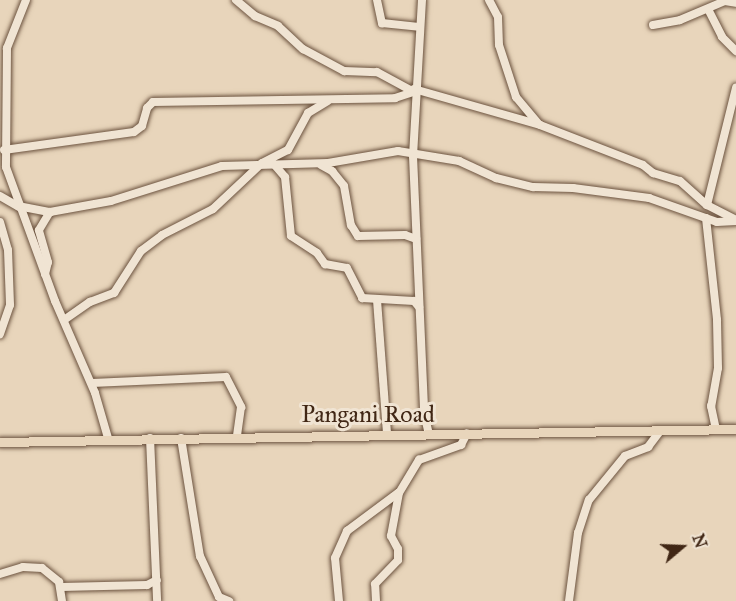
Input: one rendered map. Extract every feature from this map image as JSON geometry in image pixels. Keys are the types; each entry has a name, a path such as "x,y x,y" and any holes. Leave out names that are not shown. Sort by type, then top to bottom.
{"main road":[{"name":"Pangani Road","path":"0,442 237,435 736,429"}],"street":[{"path":"26,0 8,41 3,86 2,145 18,206 92,383 108,438"},
{"path":"236,0 255,16 278,27 297,45 344,71 377,72 414,91 540,125 680,182 707,205 736,220"},
{"path":"377,0 382,22 419,27"},
{"path":"422,0 414,91 413,156 424,412 429,434"},
{"path":"489,0 498,17 499,45 516,97 540,125"},
{"path":"653,25 708,9 721,1 736,3"},
{"path":"708,9 722,38 736,51"},
{"path":"707,205 736,88"},
{"path":"2,145 135,132 142,126 147,108 153,102 394,98 414,91"},
{"path":"64,320 90,302 114,293 141,251 213,209 262,163 292,147 308,113 330,100"},
{"path":"0,199 18,206 50,212 111,201 214,168 272,162 320,164 388,151 459,161 496,178 533,188 573,188 650,198 727,224 736,220"},
{"path":"272,162 285,175 291,236 317,253 324,263 347,268 359,296 377,300 414,301 419,307"},
{"path":"320,164 332,171 344,186 351,225 358,236 405,235 416,239"},
{"path":"45,274 48,262 39,230 50,212"},
{"path":"706,218 717,320 718,368 711,406 716,429"},
{"path":"0,222 8,250 9,305 0,334"},
{"path":"377,300 387,433"},
{"path":"92,383 226,377 241,407 237,435"},
{"path":"569,601 578,533 589,501 625,456 648,447 661,430"},
{"path":"376,601 375,584 391,569 399,554 391,536 399,493 419,460 461,446 467,433"},
{"path":"150,438 157,601"},
{"path":"181,438 200,556 219,597 229,601"},
{"path":"339,601 335,558 347,531 399,493"},
{"path":"0,574 37,566 54,574 61,587 62,601"},
{"path":"61,587 147,585 157,580"}]}
